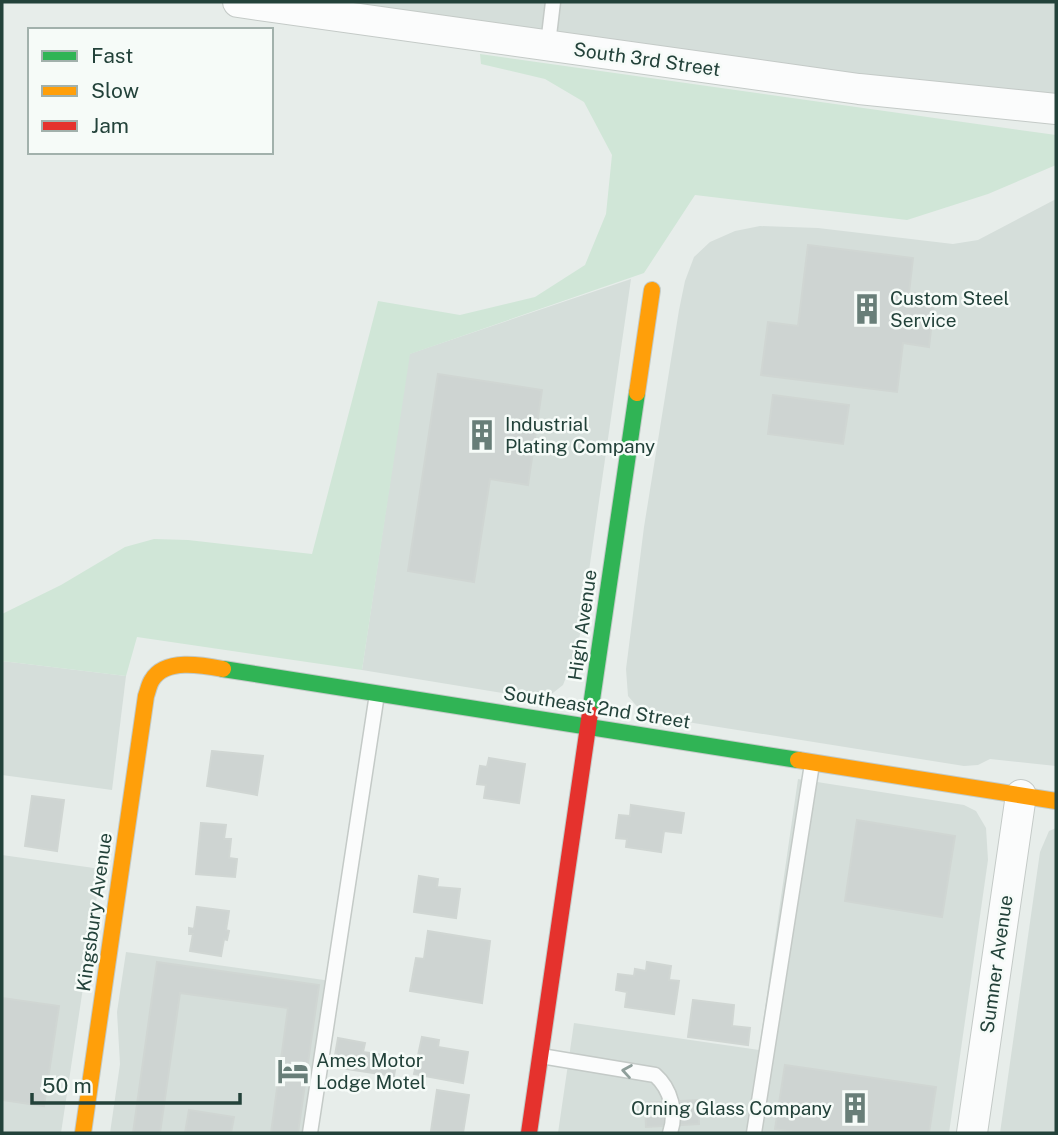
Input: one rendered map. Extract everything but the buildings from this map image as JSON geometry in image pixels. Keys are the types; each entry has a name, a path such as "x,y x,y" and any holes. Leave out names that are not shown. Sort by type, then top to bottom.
{"street":[{"name":"South 3rd Street","path":"237,2 859,89 1056,109"},
{"name":"High Avenue","path":"529,1133 652,290"},
{"name":"Southeast 2nd Street","path":"146,696 152,679 164,669 184,664 207,666 1056,801"},
{"name":"Kingsbury Avenue","path":"83,1133 146,696"},
{"name":"Sumner Avenue","path":"972,1133 1021,795"}],"lane":[{"path":"548,44 553,2"},
{"path":"310,1133 377,693"},
{"path":"754,1133 813,762"},
{"path":"540,1056 656,1075 670,1093 670,1133"}],"shaded area":[{"path":"238,2 1056,2 1056,109"},
{"path":"1056,199 1056,766 990,759 978,765 964,766 656,717 640,710 628,696 626,669 644,527 679,310 685,281 694,257 710,242 735,231 760,226 818,228 953,244 978,240"},
{"path":"631,279 578,647 563,685 549,696 533,698 362,670 409,354"},
{"path":"2,661 126,676 112,790 2,775"},
{"path":"798,779 964,805 976,811 986,828 988,860 949,1133 558,1133 574,1023 759,1050"},
{"path":"1056,828 1056,1133 1000,1133 1040,852 1049,831"},
{"path":"2,855 101,869 61,1133 2,1133"},
{"path":"126,952 338,982 317,1133 110,1133 120,1064 117,1012"}],"green space":[{"path":"480,54 1056,135 1056,165 988,194 907,220 695,195 644,273 410,354 362,670 137,637 126,676 2,661 2,614 61,585 125,547 154,539 188,540 312,554 378,301 460,315 535,297 585,265 606,214 612,155 584,102 545,79 481,64"}],"traffic: fast":[{"path":"590,713 637,393"},
{"path":"223,669 798,760"}],"traffic: slow":[{"path":"637,393 652,290"},
{"path":"83,1133 149,686 158,673 166,668 184,665 223,669"},
{"path":"798,760 1056,801"}],"traffic: jam":[{"path":"529,1133 590,713"}],"place":[{"name":"Custom Steel Service","path":"867,309"},
{"name":"Industrial Plating Company","path":"482,435"},
{"name":"Ames Motor Lodge Motel","path":"293,1071"},
{"name":"Orning Glass Company","path":"855,1108"}]}
